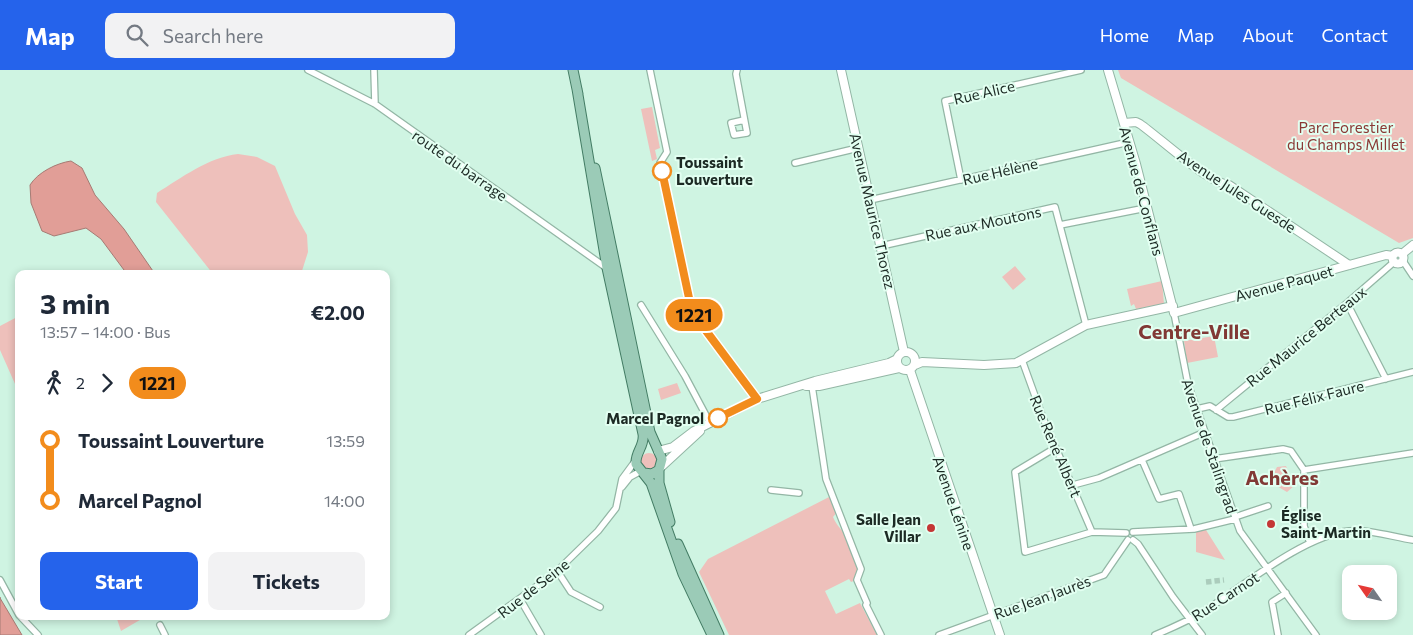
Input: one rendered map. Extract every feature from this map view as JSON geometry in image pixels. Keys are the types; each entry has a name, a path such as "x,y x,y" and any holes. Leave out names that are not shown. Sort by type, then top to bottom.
{"main road":[{"path":"573,70 650,434 662,459 660,487 678,546 719,635"},
{"path":"577,88 607,268 643,434 642,449 636,460 654,489 683,574 712,635"},
{"path":"642,449 649,447 657,450"},
{"path":"643,472 652,474 660,468"}],"street":[{"name":"route du barrage","path":"308,70 375,104 607,268 618,279"},
{"path":"374,70 375,104"},
{"path":"650,70 667,152 660,163 692,312 757,399"},
{"path":"737,70 736,74 744,120"},
{"name":"Avenue Maurice Thorez","path":"841,70 904,352"},
{"name":"Rue Alice","path":"961,180 945,101 1081,70"},
{"name":"Avenue de Conflans","path":"1108,70 1173,310"},
{"name":"Avenue Jules Guesde","path":"1124,124 1136,122 1140,124 1222,184 1229,185 1349,265"},
{"name":"Rue Hélène","path":"870,200 1129,142"},
{"path":"796,163 858,148"},
{"name":"Rue aux Moutons","path":"881,246 1054,208 1086,325"},
{"path":"1060,225 1146,208"},
{"path":"1413,245 1403,257 1413,276"},
{"name":"Avenue Paquet","path":"899,368 913,364 946,362 1002,365 1022,360 1086,325 1173,310 1386,255 1394,259 1397,252 1403,257"},
{"name":"Rue Maurice Berteaux","path":"1216,410 1347,303 1394,259"},
{"path":"1347,303 1386,379"},
{"path":"641,305 685,376 706,426"},
{"name":"Avenue de Stalingrad","path":"1173,310 1184,368 1235,518 1244,538 1316,635"},
{"path":"657,450 673,447 688,435 757,399 897,359 904,352 910,352 913,364"},
{"path":"799,386 812,386 848,380 899,368 897,359"},
{"name":"Rue René Albert","path":"1022,360 1055,448 1073,485 1092,532"},
{"name":"Avenue Lénine","path":"913,364 992,615 1000,635"},
{"name":"Rue Félix Faure","path":"1197,409 1210,406 1228,417 1233,417 1413,372"},
{"path":"812,386 826,479 861,569 857,580 881,635"},
{"path":"660,468 706,426"},
{"path":"1073,485 1099,478 1205,432"},
{"path":"1055,448 1015,472 1025,552 1092,532 1129,533 1191,529 1235,518 1268,506"},
{"path":"1214,459 1288,449 1304,470 1304,526 1310,543"},
{"path":"1304,470 1413,453"},
{"name":"Rue de Seine","path":"470,635 558,572 598,531 616,508 622,487 622,479 636,460"},
{"path":"1142,460 1159,499 1179,494 1191,529"},
{"path":"622,487 630,477 643,472"},
{"path":"771,490 799,493"},
{"name":"Rue Carnot","path":"1154,635 1189,619 1310,543 1349,531 1413,540"},
{"path":"1129,533 1125,537 1138,544 1202,635"},
{"name":"Rue Jean Jaurès","path":"940,635 1104,575 1130,540"},
{"path":"558,572 571,592 600,607"},
{"path":"0,580 15,608"},
{"path":"1278,635 1272,602 1286,593"},
{"path":"520,599 541,635"},
{"path":"23,620 38,635"},
{"path":"160,625 164,635"}],"green space":[{"name":"Parc Forestier du Champs Millet","path":"1118,70 1413,70 1413,238 1399,243 1121,78"},
{"path":"652,107 660,148 655,150 657,159 652,161 641,109"},
{"path":"238,154 257,157 275,166 295,214 307,235 308,252 302,270 210,270 156,202 157,193 206,164"},
{"path":"1015,266 1026,279 1013,290 1002,277"},
{"path":"1162,281 1164,304 1136,309 1134,304 1131,306 1127,289"},
{"path":"15,318 15,384 0,350 0,326"},
{"path":"1214,336 1218,357 1187,363 1184,341"},
{"path":"677,383 681,393 661,400 658,389"},
{"path":"646,453 652,453 657,458 655,467 646,469 641,464 641,458"},
{"path":"1286,466 1294,486 1287,492 1270,482 1269,474 1274,473 1277,467"},
{"path":"831,496 837,512 833,517 852,547 856,558 857,575 856,580 851,582 849,579 825,591 836,614 860,603 877,635 729,635 699,572 708,559"},
{"path":"1206,530 1225,560 1196,552 1196,531"},
{"path":"117,620 140,620 121,631"}],"shaded area":[{"path":"71,161 82,168 95,195 124,229 152,270 124,270 101,239 86,228 54,236 42,231 31,203 30,185 33,180 48,169"},
{"path":"0,598 22,635 0,635"}],"tunnel":[{"path":"1206,582 1224,580"}],"bus line":[{"name":"1221","path":"662,171 692,312 757,399 718,418"}],"place":[{"name":"Toussaint Louverture","path":"662,171"},
{"name":"Marcel Pagnol","path":"718,418"},
{"name":"Église Saint-Martin","path":"1271,524"},
{"name":"Salle Jean Villar","path":"931,528"}],"district":[{"name":"Centre-Ville","path":"1194,331"},
{"name":"Achères","path":"1282,477"}]}
